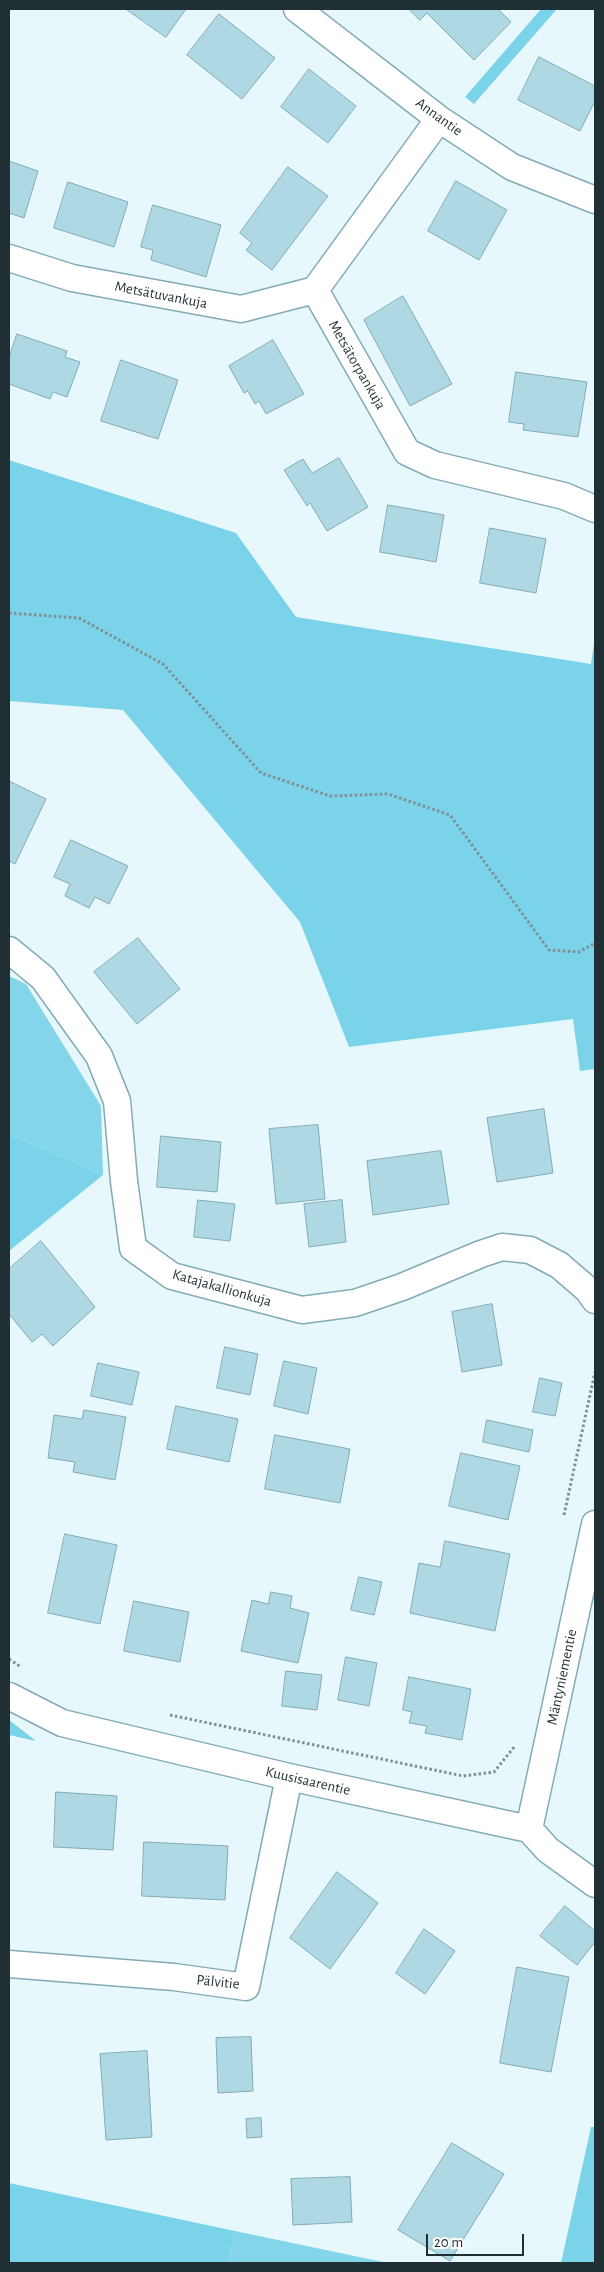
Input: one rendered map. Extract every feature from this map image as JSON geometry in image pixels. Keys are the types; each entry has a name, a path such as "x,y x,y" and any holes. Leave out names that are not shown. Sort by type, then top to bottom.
{"street":[{"name":"Annantie","path":"297,9 439,119 512,167 595,200"},
{"path":"315,290 439,119"},
{"name":"Metsätuvankuja","path":"9,258 72,278 241,309 315,290"},
{"name":"Metsätorpankuja","path":"315,290 407,452 434,465 564,496 595,509"},
{"name":"Katajakallionkuja","path":"9,950 43,978 99,1056 117,1101 124,1181 133,1248 172,1276 302,1310 355,1303 402,1287 502,1247 530,1250 559,1265 588,1290 595,1300"},
{"name":"Mäntyniementie","path":"529,1829 595,1524"},
{"name":"Kuusisaarentie","path":"9,1696 62,1723 289,1777 529,1829"},
{"name":"Pälvitie","path":"9,1964 165,1976 246,1987 289,1777"},
{"path":"529,1829 548,1850 595,1884"}],"path":[{"path":"9,612 79,618 163,664 261,773 330,796 388,794 450,815 550,950 579,952 595,943"},
{"path":"564,1516 595,1372"},
{"path":"9,1659 25,1670"},
{"path":"166,1714 463,1776 494,1772 515,1747 517,1737"}],"shaded area":[{"path":"541,9 557,9 474,104 465,97"},
{"path":"9,460 236,533 296,617 591,664 595,637 595,1069 580,1071 573,1019 349,1047 300,922 123,710 9,701"},
{"path":"9,976 26,984 101,1106 103,1175 9,1134"},
{"path":"9,1134 103,1175 9,1251"},
{"path":"9,1720 36,1741 9,1735"},
{"path":"591,2127 595,2127 595,2263 561,2263"},
{"path":"9,2183 235,2231 228,2263 9,2263"},
{"path":"235,2231 388,2263 228,2263"}],"building":[{"path":"126,9 186,9 166,37"},
{"path":"409,9 498,9 511,22 474,60 427,13 420,20"},
{"path":"219,14 275,58 242,99 187,55"},
{"path":"539,57 595,86 595,101 580,131 518,100"},
{"path":"309,69 356,106 328,143 281,107"},
{"path":"9,161 38,171 24,218 9,213"},
{"path":"288,167 328,196 272,270 246,250 252,243 240,233"},
{"path":"456,181 507,210 479,260 428,231"},
{"path":"68,182 128,202 114,247 54,228"},
{"path":"153,205 221,225 206,277 151,260 153,250 141,247"},
{"path":"403,296 452,384 410,406 364,320"},
{"path":"17,334 67,351 65,357 80,362 67,397 53,392 50,399 9,384 9,358"},
{"path":"273,340 304,394 266,414 259,401 255,404 248,391 244,393 229,366"},
{"path":"121,360 178,380 158,439 101,421"},
{"path":"516,372 587,382 578,437 523,430 524,424 509,422"},
{"path":"339,458 368,507 327,531 310,503 307,506 284,470 303,459 312,473"},
{"path":"388,505 444,515 436,562 380,552"},
{"path":"490,528 546,539 536,593 480,583"},
{"path":"9,781 46,799 15,864 9,861"},
{"path":"71,840 128,866 109,904 95,897 89,908 65,896 70,884 54,877"},
{"path":"138,938 180,989 137,1024 94,972"},
{"path":"544,1109 553,1173 497,1182 487,1118"},
{"path":"318,1125 325,1199 276,1204 269,1129"},
{"path":"161,1136 221,1142 217,1192 157,1187"},
{"path":"441,1151 449,1204 373,1215 367,1161"},
{"path":"198,1200 235,1204 230,1241 194,1237"},
{"path":"342,1200 346,1242 309,1247 304,1204"},
{"path":"41,1241 95,1307 53,1346 42,1334 32,1342 9,1314 9,1269"},
{"path":"492,1304 502,1365 462,1372 452,1312"},
{"path":"225,1347 258,1354 250,1395 217,1388"},
{"path":"284,1361 317,1368 308,1414 274,1406"},
{"path":"98,1363 139,1372 132,1405 91,1396"},
{"path":"540,1378 562,1383 555,1416 533,1412"},
{"path":"176,1406 238,1419 229,1462 167,1449"},
{"path":"84,1410 126,1417 115,1480 73,1472 75,1462 48,1458 54,1415 82,1419"},
{"path":"487,1420 533,1430 529,1452 483,1442"},
{"path":"275,1435 350,1449 340,1503 265,1489"},
{"path":"461,1453 520,1466 508,1520 449,1506"},
{"path":"65,1534 117,1545 100,1624 48,1613"},
{"path":"445,1541 510,1554 495,1631 410,1613 419,1563 440,1567"},
{"path":"359,1577 382,1582 374,1615 351,1610"},
{"path":"271,1592 292,1596 290,1608 309,1613 298,1663 241,1651 252,1600 268,1604"},
{"path":"134,1601 189,1612 180,1662 124,1651"},
{"path":"346,1657 377,1663 369,1706 338,1700"},
{"path":"286,1671 322,1675 317,1710 282,1706"},
{"path":"409,1677 471,1689 462,1740 425,1733 427,1726 409,1723 412,1712 403,1710"},
{"path":"56,1792 117,1796 113,1850 54,1847"},
{"path":"144,1842 228,1846 225,1900 142,1896"},
{"path":"337,1872 378,1903 330,1969 290,1938"},
{"path":"565,1906 595,1931 595,1942 577,1965 540,1936"},
{"path":"424,1929 455,1951 425,1994 396,1973"},
{"path":"517,1967 569,1977 551,2072 500,2063"},
{"path":"251,2037 253,2091 218,2093 216,2038"},
{"path":"147,2051 152,2137 106,2140 100,2054"},
{"path":"261,2118 262,2137 247,2138 246,2119"},
{"path":"452,2143 504,2174 450,2261 398,2230"},
{"path":"350,2177 352,2222 293,2225 291,2179"}]}
